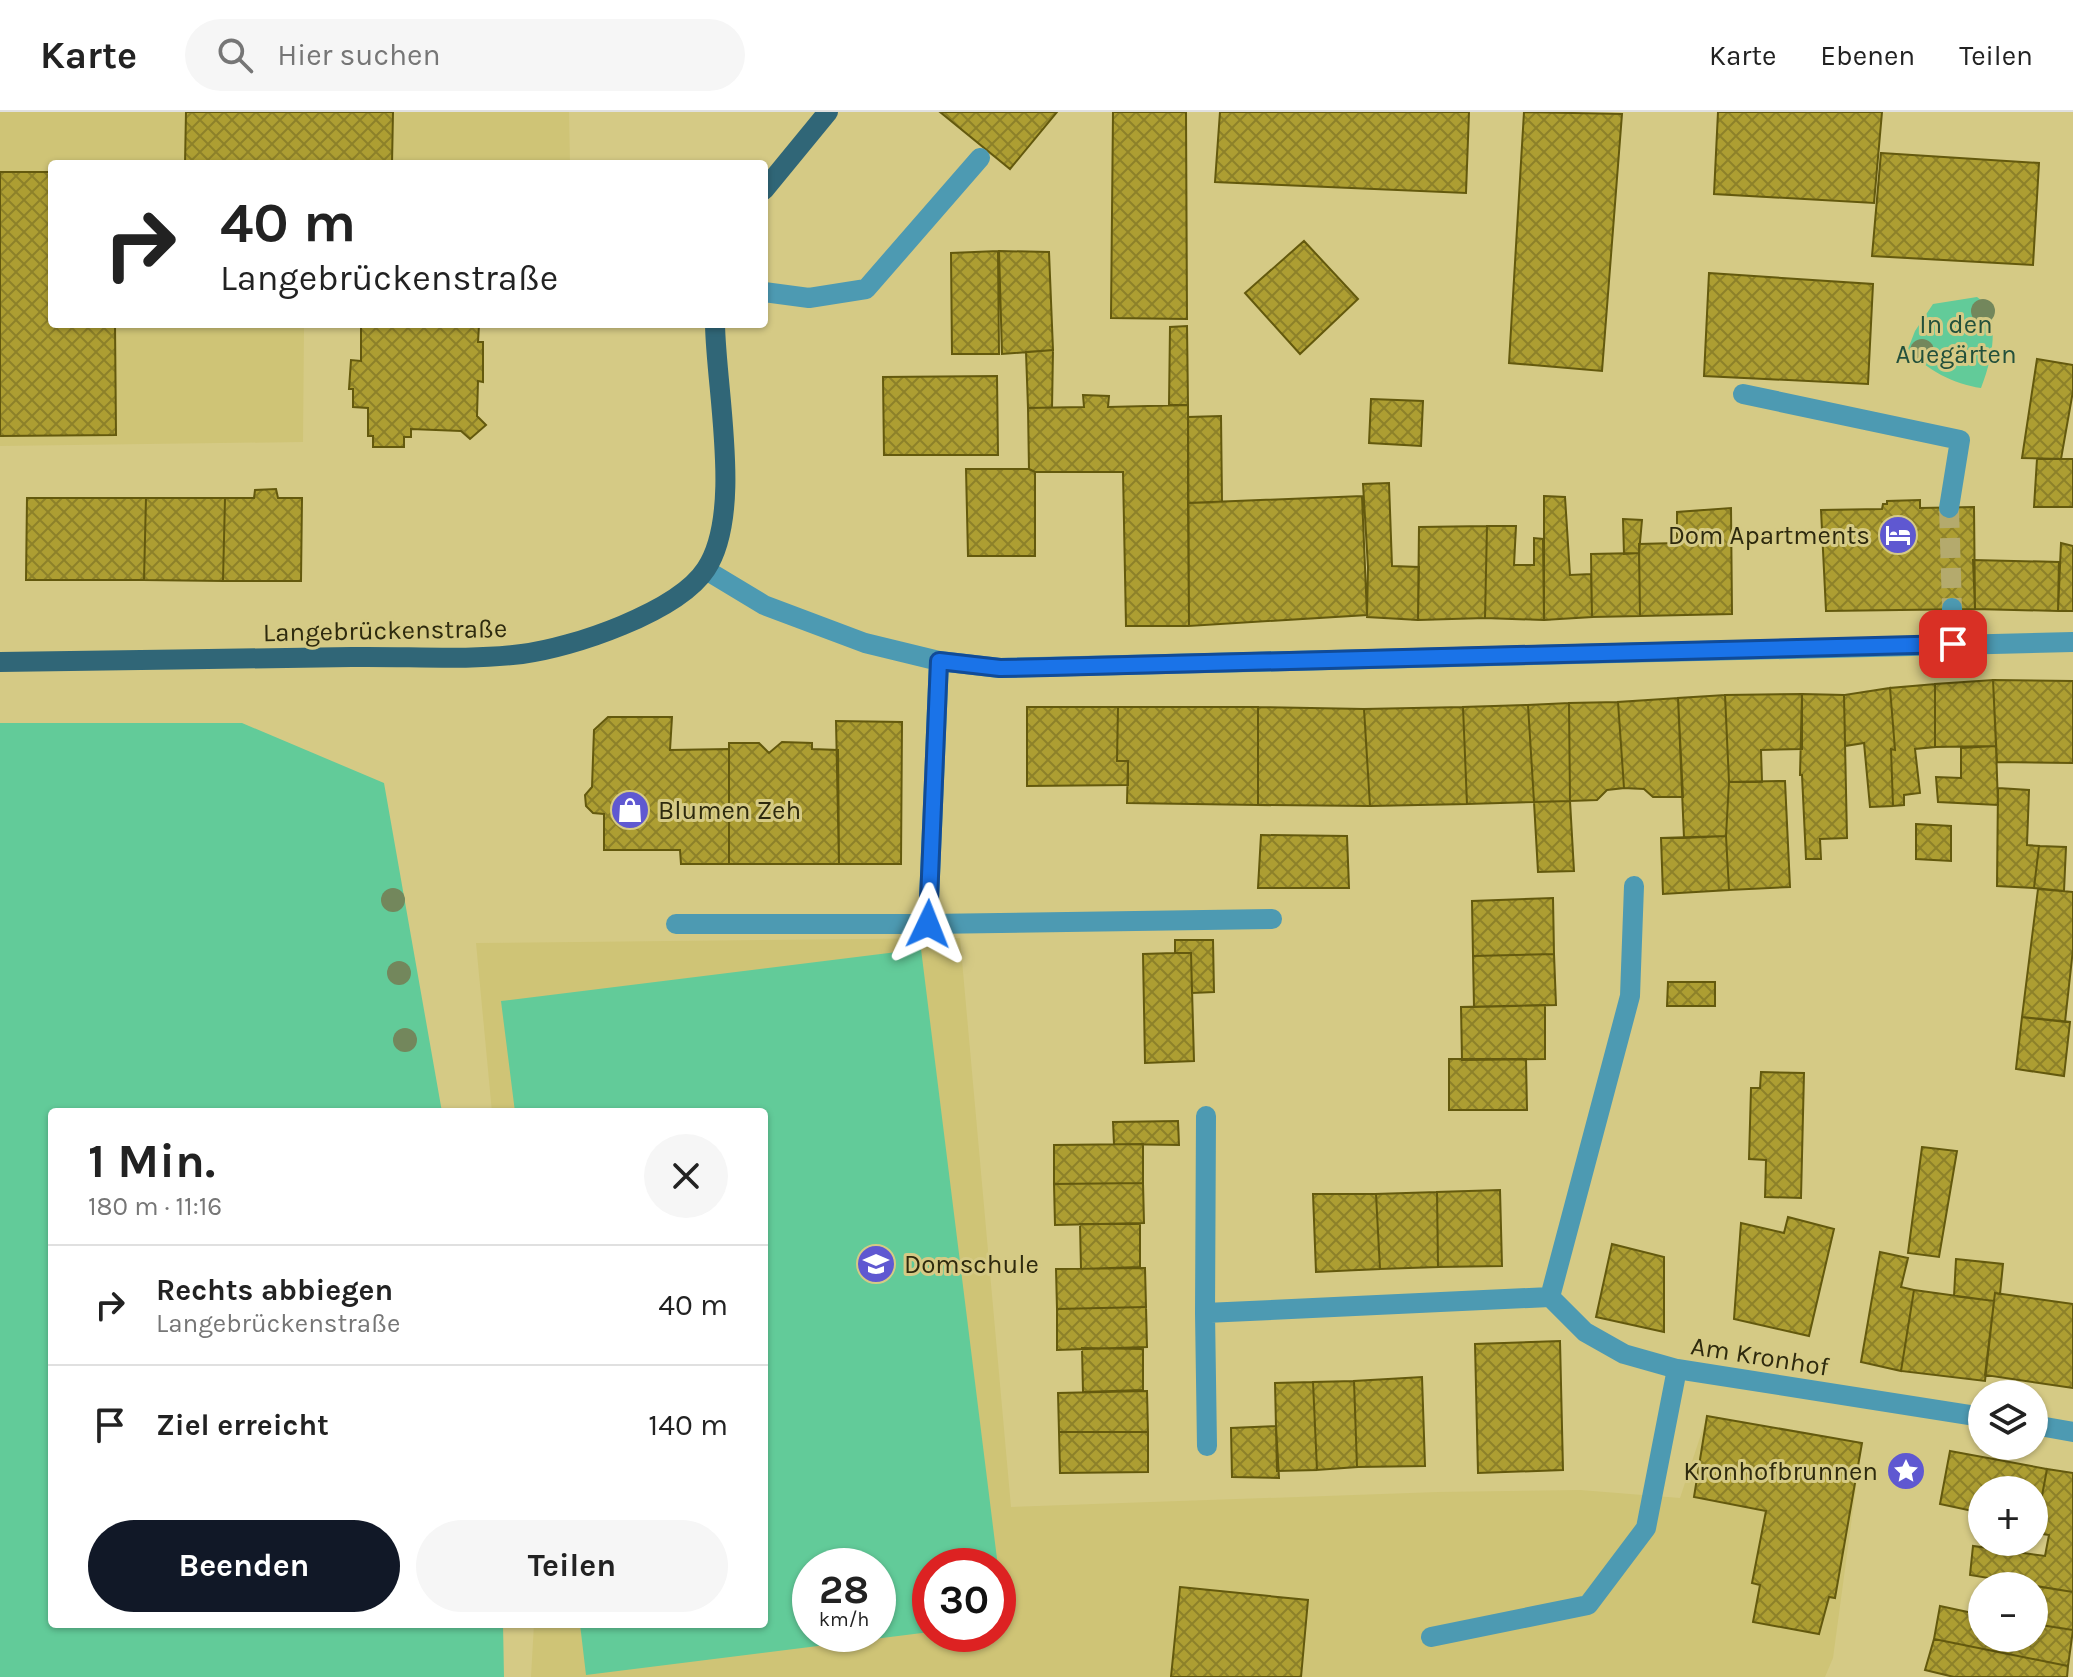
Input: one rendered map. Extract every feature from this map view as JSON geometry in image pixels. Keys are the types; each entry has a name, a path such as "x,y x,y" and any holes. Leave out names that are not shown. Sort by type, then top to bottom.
{"main road":[{"path":"768,185 828,112"},
{"path":"706,570 719,543 724,514 715,328"},
{"name":"Langebrückenstraße","path":"0,662 479,658 525,654 570,644 666,605 688,590 706,570"}],"street":[{"path":"768,293 809,298 866,289 980,158"},
{"path":"1743,394 1960,440 1949,508"},
{"path":"706,570 792,618 865,643 939,661 1000,668 2073,642"},
{"path":"1952,608 1953,644"},
{"path":"928,924 939,661"},
{"path":"1205,1313 1550,1297 1630,996 1634,886"},
{"path":"676,924 1272,919"},
{"path":"1206,1116 1207,1446"},
{"name":"Am Kronhof","path":"1550,1297 1585,1332 1624,1354 1677,1369 1968,1415"},
{"path":"1431,1637 1588,1605 1646,1528 1677,1369"},
{"path":"2048,1428 2073,1432"}],"shaded area":[{"path":"0,112 569,112 570,160 48,160 48,328 304,328 303,442 0,446"},
{"name":"Domschule","path":"960,938 1011,1507 1580,1490 1680,1498 1707,1416 1862,1443 1833,1658 1825,1677 531,1677 534,1628 768,1628 768,1108 492,1108 476,943"}],"green space":[{"name":"In den Auegärten","path":"1977,297 1990,307 1993,328 1990,358 1981,388 1941,375 1908,349 1915,331 1933,304"},
{"path":"0,723 242,723 384,783 441,1108 48,1108 48,1628 503,1628 504,1677 0,1677"},
{"path":"921,949 996,1548 912,1548 912,1634 896,1636 896,1548 792,1548 792,1649 586,1675 580,1628 768,1628 768,1108 514,1108 501,1001"}],"building":[{"path":"186,112 393,112 392,160 185,160"},
{"path":"940,112 1057,112 1010,169"},
{"path":"1113,112 1186,112 1187,319 1111,318"},
{"path":"1220,112 1469,112 1466,193 1215,182"},
{"path":"1524,112 1622,114 1602,371 1509,363"},
{"path":"1718,112 1882,112 1874,203 1714,194"},
{"path":"1881,153 2039,163 2033,265 1872,256"},
{"path":"0,172 48,172 48,328 115,328 116,435 0,436"},
{"path":"1304,241 1358,299 1300,354 1245,293"},
{"path":"998,251 999,354 952,354 951,253"},
{"path":"999,251 1049,252 1053,350 1002,354"},
{"path":"1709,273 1873,284 1868,384 1704,376"},
{"path":"1187,326 1188,405 1169,405 1170,327"},
{"path":"361,328 479,328 478,342 483,342 483,382 478,381 477,416 486,425 470,439 461,431 411,429 411,437 404,437 404,447 373,447 373,436 368,436 368,408 353,407 353,389 349,389 351,360 361,361"},
{"path":"1053,350 1052,408 1028,408 1026,352"},
{"path":"2037,359 2073,365 2073,391 2061,459 2022,458"},
{"path":"997,376 998,455 884,455 883,377"},
{"path":"1083,395 1109,396 1108,407 1188,405 1189,626 1126,626 1123,472 1035,472 1029,469 1028,408 1084,407"},
{"path":"1371,399 1423,401 1421,446 1369,443"},
{"path":"1221,416 1222,502 1188,503 1188,417"},
{"path":"2037,459 2073,459 2073,507 2034,507"},
{"path":"966,469 1029,469 1035,472 1035,556 968,556"},
{"path":"1389,483 1392,566 1419,567 1418,620 1367,617 1368,567 1363,484"},
{"path":"276,489 278,498 302,498 301,581 223,581 225,498 254,498 255,490"},
{"path":"1362,496 1367,615 1189,626 1188,503"},
{"path":"1544,496 1565,497 1570,575 1591,574 1592,617 1544,620"},
{"path":"27,498 146,498 144,580 26,580"},
{"path":"146,498 225,498 223,581 144,580"},
{"name":"Dom Apartments","path":"1920,500 1920,508 1974,507 1975,609 1826,611 1821,510 1882,509 1887,501"},
{"path":"1731,508 1732,614 1640,616 1639,544 1677,543 1677,512"},
{"path":"1623,519 1642,520 1639,553 1624,554"},
{"path":"1487,526 1516,526 1514,565 1534,565 1534,538 1543,539 1544,620 1485,618"},
{"path":"1487,526 1485,618 1418,620 1419,527"},
{"path":"2061,543 2073,546 2073,611 2058,611"},
{"path":"1639,553 1640,616 1592,617 1591,554"},
{"path":"1973,560 2059,562 2058,611 1975,609"},
{"path":"1993,680 2073,681 2073,763 1997,762"},
{"path":"1993,680 1996,746 1935,747 1935,684"},
{"path":"1935,684 1935,747 1915,749 1920,793 1904,795 1904,805 1893,806 1891,749 1895,750 1890,688"},
{"path":"1890,688 1895,750 1891,749 1893,806 1870,807 1864,743 1845,746 1844,695"},
{"path":"1802,694 1802,749 1761,750 1762,782 1729,782 1725,695"},
{"path":"1802,694 1844,695 1847,838 1820,839 1821,859 1806,859 1800,775"},
{"path":"1725,695 1729,782 1726,836 1684,838 1678,698"},
{"path":"1678,698 1683,797 1653,797 1644,789 1624,788 1618,702"},
{"path":"1618,702 1624,788 1607,790 1597,800 1570,801 1569,703"},
{"path":"1569,703 1570,801 1534,802 1528,705"},
{"path":"1528,705 1534,802 1467,804 1463,707"},
{"path":"1027,707 1118,707 1117,761 1128,761 1128,785 1027,786"},
{"path":"1118,707 1258,707 1258,805 1127,803 1128,761 1117,761"},
{"path":"1258,707 1364,709 1370,806 1258,805"},
{"path":"1463,707 1467,804 1370,806 1364,709"},
{"path":"608,717 672,717 670,750 729,749 729,864 681,864 680,850 604,850 604,814 593,813 586,806 585,795 592,787 594,730"},
{"path":"836,721 902,722 901,864 839,864"},
{"path":"782,742 812,743 812,749 838,750 839,864 729,864 729,743 759,743 769,753"},
{"path":"1996,746 1998,805 1938,802 1936,777 1961,778 1961,748"},
{"path":"1785,781 1790,887 1729,890 1726,836 1729,782"},
{"path":"1998,788 2029,790 2027,845 2039,846 2034,888 1997,886"},
{"path":"1570,801 1574,871 1538,872 1534,802"},
{"path":"1916,824 1951,826 1951,861 1916,859"},
{"path":"1261,835 1347,836 1349,888 1258,888"},
{"path":"1726,836 1729,890 1663,894 1661,838"},
{"path":"2039,846 2066,847 2064,891 2034,888"},
{"path":"2038,889 2073,892 2073,949 2065,1022 2022,1017"},
{"path":"1553,898 1554,954 1473,956 1472,901"},
{"path":"1175,940 1213,940 1214,992 1192,993 1191,953 1175,953"},
{"path":"1191,953 1194,1061 1145,1063 1143,954"},
{"path":"1554,954 1556,1005 1474,1007 1473,956"},
{"path":"1668,982 1715,982 1715,1006 1667,1006"},
{"path":"1545,1005 1545,1059 1462,1060 1461,1007"},
{"path":"2022,1017 2070,1022 2064,1076 2016,1069"},
{"path":"1449,1059 1526,1059 1527,1110 1449,1110"},
{"path":"1761,1072 1804,1073 1801,1198 1765,1197 1766,1160 1749,1159 1751,1088 1760,1088"},
{"path":"1178,1121 1179,1145 1114,1144 1113,1122"},
{"path":"1143,1144 1143,1183 1054,1184 1054,1145"},
{"path":"1922,1147 1957,1151 1939,1257 1908,1253"},
{"path":"1143,1183 1144,1223 1055,1225 1054,1184"},
{"path":"1500,1190 1502,1266 1438,1267 1437,1192"},
{"path":"1437,1192 1438,1267 1380,1269 1376,1194"},
{"path":"1313,1194 1376,1194 1380,1269 1316,1272"},
{"path":"1788,1217 1834,1229 1809,1336 1734,1319 1741,1223 1784,1233"},
{"path":"1080,1224 1140,1224 1140,1267 1081,1269"},
{"path":"1612,1244 1664,1257 1664,1332 1596,1317"},
{"path":"1880,1252 1908,1258 1901,1287 1914,1290 1901,1371 1861,1362"},
{"path":"1956,1259 2003,1264 2000,1294 1995,1293 1994,1301 1954,1296"},
{"path":"1145,1268 1146,1307 1057,1309 1056,1269"},
{"path":"1914,1290 1994,1301 1985,1380 1901,1371"},
{"path":"1995,1293 2073,1304 2073,1388 2048,1384 2048,1380 1985,1375"},
{"path":"1146,1307 1147,1347 1057,1350 1057,1309"},
{"path":"1560,1341 1563,1470 1478,1473 1475,1344"},
{"path":"1082,1348 1143,1349 1143,1390 1083,1392"},
{"path":"1422,1377 1425,1466 1357,1467 1354,1381"},
{"path":"1354,1381 1357,1467 1317,1470 1313,1382"},
{"path":"1313,1382 1317,1470 1277,1471 1275,1383"},
{"path":"1147,1391 1148,1432 1059,1432 1058,1393"},
{"path":"1707,1416 1862,1443 1835,1598 1829,1597 1819,1634 1753,1622 1760,1585 1752,1583 1766,1511 1694,1497"},
{"path":"1276,1426 1279,1478 1232,1477 1231,1428"},
{"path":"1059,1432 1148,1432 1148,1472 1060,1473"},
{"path":"1950,1451 1968,1454 1968,1460 1998,1460 2047,1469 2046,1476 1968,1476 1968,1510 1940,1504"},
{"path":"2047,1469 2073,1473 2073,1592 2048,1588 2048,1572 1970,1572 1972,1556 2048,1556"},
{"path":"1180,1587 1308,1600 1301,1677 1171,1677"},
{"path":"2048,1588 2073,1592 2073,1630 2048,1626"},
{"path":"1940,1606 1968,1612 1968,1646 1934,1639"},
{"path":"2048,1626 2073,1630 2068,1666 1999,1652 2048,1652"},
{"path":"1934,1639 1968,1646 1968,1652 1999,1652 2068,1666 2067,1677 1954,1677 1925,1670"}],"tunnel":[{"path":"1949,508 1952,608"}],"place":[{"name":"Dom Apartments","path":"1898,535"},
{"name":"Blumen Zeh","path":"630,810"},
{"name":"Domschule","path":"876,1264"},
{"name":"Kronhofbrunnen","path":"1906,1471"}],"route":[{"path":"928,924 939,661 1000,668 1953,644"}]}
